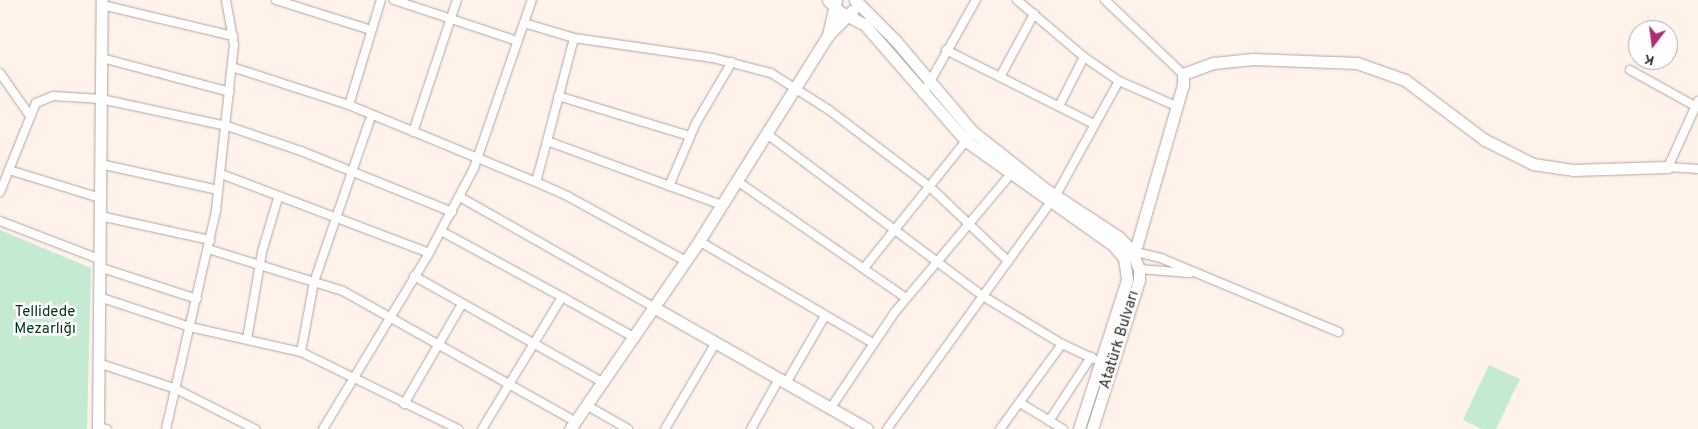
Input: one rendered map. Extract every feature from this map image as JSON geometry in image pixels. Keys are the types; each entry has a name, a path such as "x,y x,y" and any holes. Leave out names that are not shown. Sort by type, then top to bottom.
{"street":[{"path":"166,429 210,240 221,174 232,67 232,36 226,0"},
{"path":"276,0 370,30"},
{"path":"350,105 370,30 381,0"},
{"path":"394,0 517,41"},
{"path":"413,132 457,0"},
{"path":"334,429 324,427 429,253 478,161 532,0"},
{"path":"923,94 946,50 976,0"},
{"path":"1017,0 1084,57 1119,80 1176,106"},
{"path":"1105,0 1184,74"},
{"path":"832,1 840,12 864,24 923,94 1010,175 1053,199"},
{"path":"828,35 832,1"},
{"path":"208,249 343,291 509,383 573,426 700,241 828,35 850,16 857,1 895,40 930,82 969,136 1113,245 1128,254 1163,259 1338,332"},
{"path":"101,428 98,363 102,2 232,36"},
{"path":"1000,77 1034,14"},
{"path":"524,23 574,38 756,67 796,87 930,188 1008,261"},
{"path":"536,182 574,38"},
{"path":"946,50 1094,124"},
{"path":"1059,106 1084,57"},
{"path":"102,58 230,92"},
{"path":"1184,74 1214,63 1253,59 1357,62 1405,80 1485,140 1532,164 1573,170 1668,167 1698,169"},
{"path":"669,186 690,136 732,62"},
{"path":"232,67 350,105 371,116 413,132 478,161 536,182 569,197 686,261"},
{"path":"1630,70 1696,104 1668,167"},
{"path":"0,72 30,116"},
{"path":"1128,254 1137,244 1184,74"},
{"path":"887,429 1053,199 1119,80"},
{"path":"0,192 36,103 54,96 101,99 227,126 301,150 351,173 452,212"},
{"path":"558,96 690,136"},
{"path":"301,352 314,282 371,116"},
{"path":"767,134 983,296 1062,344 1095,360 1049,421"},
{"path":"864,268 930,188 969,136"},
{"path":"547,141 722,205"},
{"path":"100,164 218,190"},
{"path":"9,170 100,198"},
{"path":"221,174 278,198 429,253"},
{"path":"830,409 873,343 906,298 1010,175"},
{"path":"737,181 906,298"},
{"path":"460,197 867,429"},
{"path":"246,339 260,266 278,198"},
{"path":"100,216 210,240"},
{"path":"0,221 99,263 197,299"},
{"path":"441,231 635,338"},
{"path":"700,241 873,343"},
{"name":"Atatürk Bulvarı","path":"1092,429 1139,269 1128,254"},
{"name":"Atatürk Bulvarı","path":"1079,429 1095,360 1127,280 1128,254"},
{"path":"1139,269 1194,273"},
{"path":"414,276 532,345 604,383"},
{"path":"99,297 190,327 301,352 354,376 404,404 458,429"},
{"path":"482,429 562,297"},
{"path":"404,404 436,342 462,304"},
{"path":"751,429 825,316"},
{"path":"665,429 715,344"},
{"path":"1000,429 1062,344"},
{"path":"98,363 176,388 255,429"},
{"path":"1020,403 1063,429"},
{"path":"588,406 628,429"}],"green space":[{"name":"Tellidede Mezarlığı","path":"0,230 91,268 87,429 0,429"},
{"path":"1489,365 1520,379 1496,429 1482,429 1463,420"}]}
